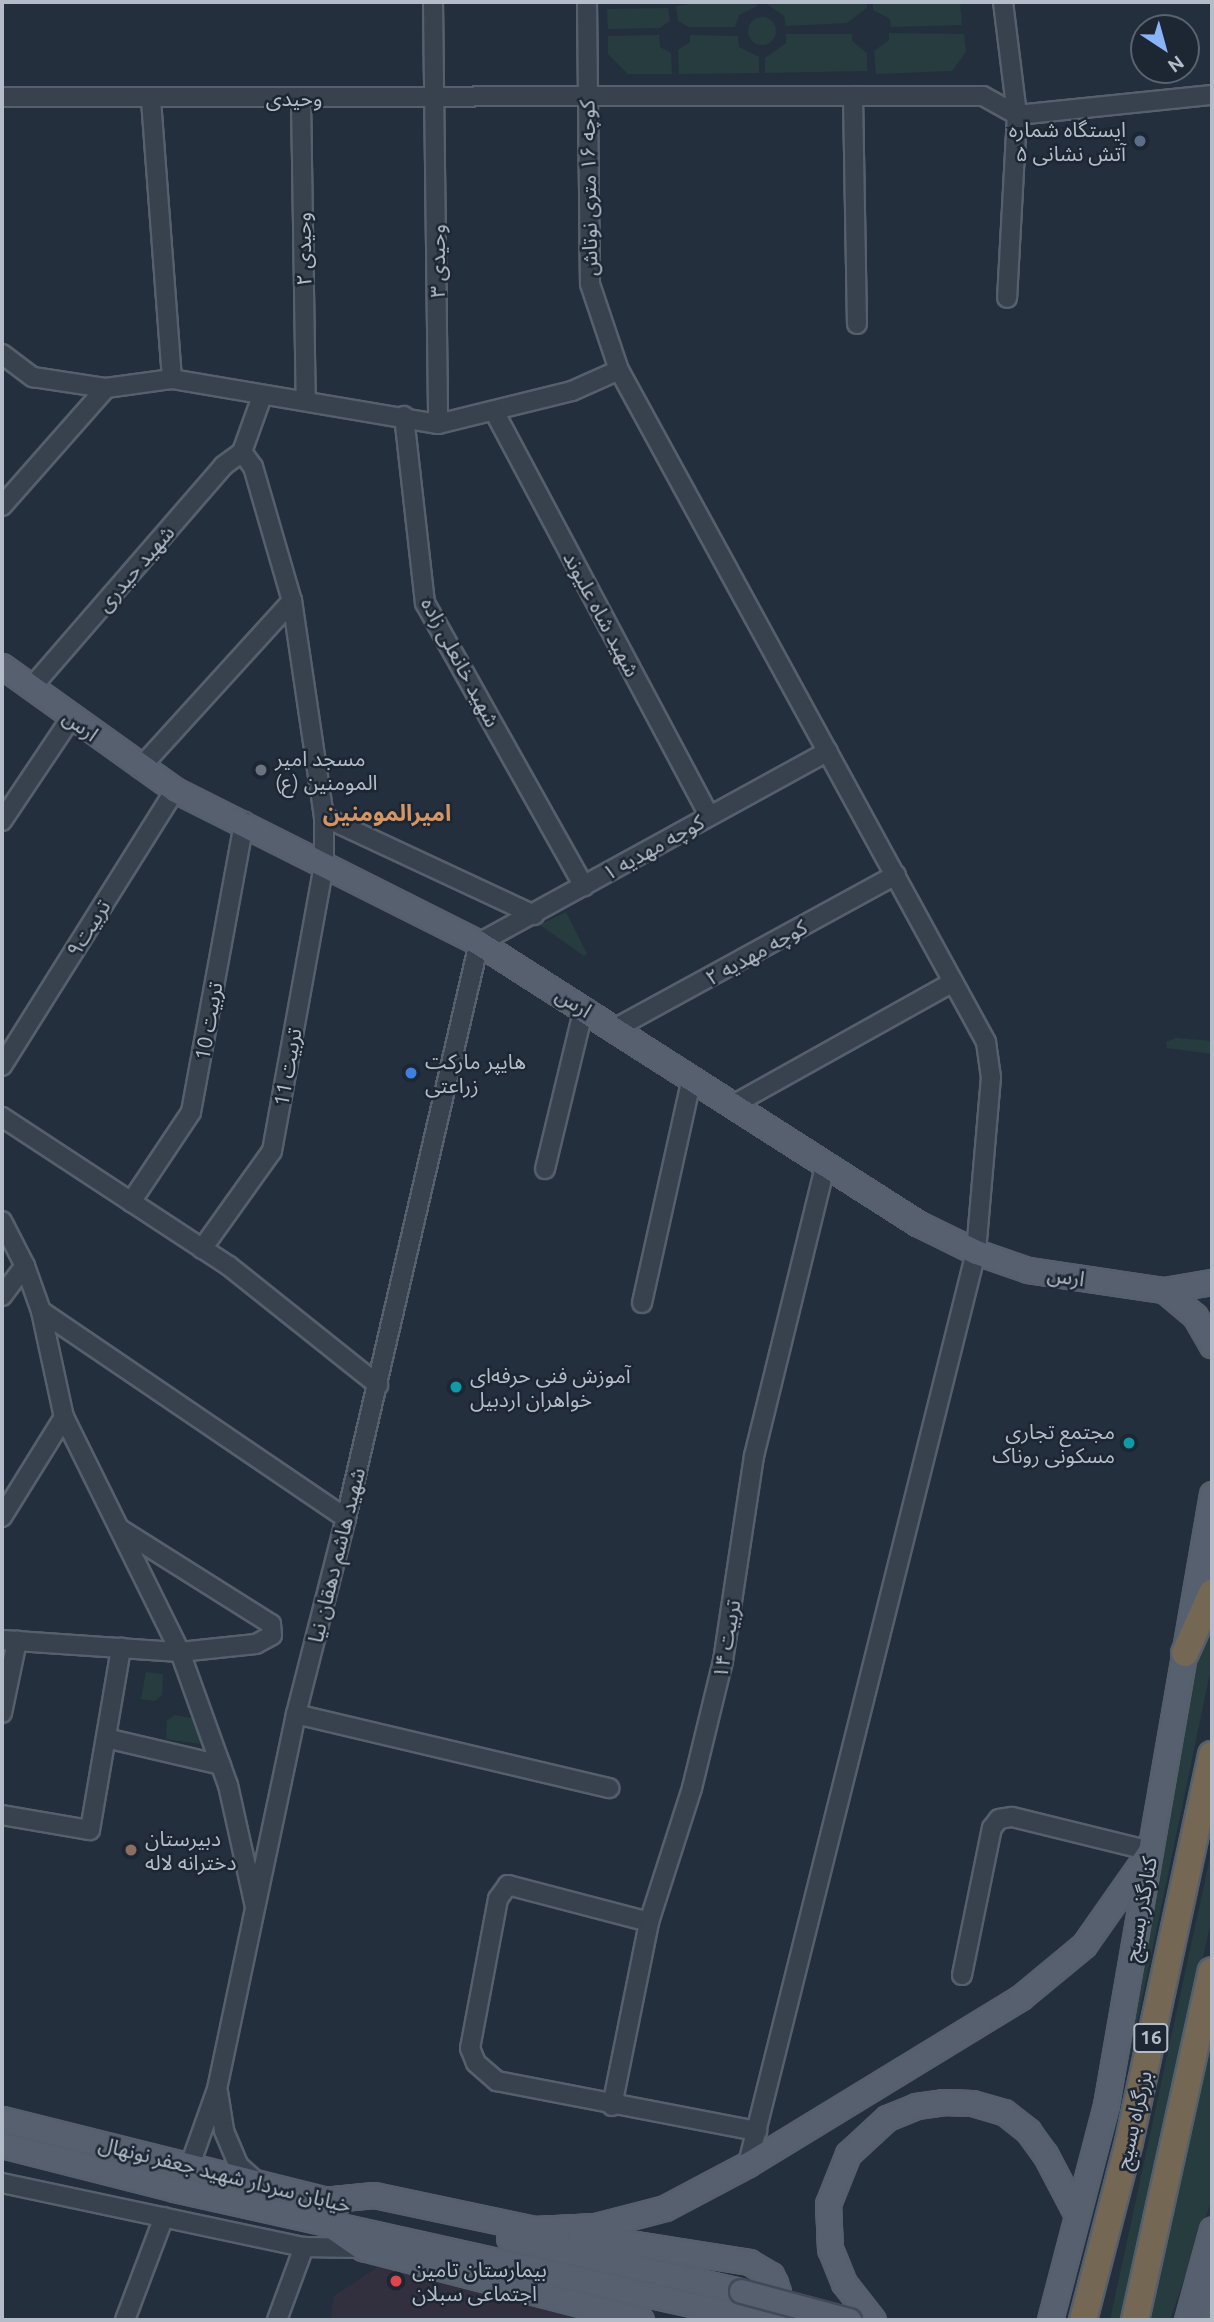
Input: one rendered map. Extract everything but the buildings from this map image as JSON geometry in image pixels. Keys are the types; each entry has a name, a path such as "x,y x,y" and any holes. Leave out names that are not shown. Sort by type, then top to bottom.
{"highway":[{"path":"1185,1653 1212,1593"},
{"name":"بزرگراه بسیج","path":"1083,2320 1129,2142 1212,1755"},
{"name":"16","path":"1135,2320 1212,1971"}],"main road":[{"name":"ارس","path":"2,666 140,768 175,790 244,822 479,943 616,1028 825,1168 976,1252 1028,1270 1164,1290"},
{"path":"1164,1290 1212,1282"},
{"path":"1164,1290 1195,1316 1212,1346"},
{"name":"کنارگذر بسیج","path":"1050,2320 1106,2105 1212,1493"},
{"path":"541,2229 629,2220 665,2208 748,2164 1020,1998 1084,1945 1150,1851"},
{"path":"873,2320 844,2283 830,2249 828,2204 848,2154 887,2118 916,2106 943,2102 972,2103 1004,2112 1028,2131 1045,2154 1077,2215"},
{"name":"خیابان سردار شهید جعفر نونهال","path":"2,2119 259,2183 323,2210 441,2248 739,2302"},
{"name":"خیابان سردار شهید جعفر نونهال","path":"2,2145 174,2189 449,2224 739,2302"},
{"path":"323,2210 374,2195 541,2229 749,2262 771,2275 775,2283 777,2302 770,2320"},
{"path":"323,2210 363,2248 641,2320"},
{"path":"1187,2320 1212,2229"},
{"path":"1204,2259 1212,2309"},
{"path":"739,2302 763,2320"},
{"path":"739,2302 849,2320"}],"street":[{"name":"وحیدی ۳","path":"433,2 438,424"},
{"name":"کوچه ۱۶ متری نوتاش","path":"587,2 590,284 619,370 896,875 990,1059 976,1252 748,2164"},
{"path":"1003,2 1017,115 1007,298"},
{"name":"وحیدی","path":"2,97 151,100 436,99 586,95 983,96 1017,115"},
{"path":"1017,115 1212,95"},
{"path":"853,96 857,324"},
{"name":"وحیدی ۲","path":"301,98 306,400"},
{"path":"151,100 172,379"},
{"path":"2,354 33,377 106,388 172,379 262,396 306,400 404,416 438,424 495,413 572,391 619,370"},
{"path":"2,506 106,388"},
{"path":"242,452 262,396"},
{"name":"شهید شاه علیوند","path":"495,413 709,816"},
{"name":"شهید خانعلی زاده","path":"404,416 425,603 584,886"},
{"name":"تربیت 11","path":"202,1249 272,1151 324,864 324,817 292,601 253,467 242,452"},
{"name":"شهید حیدری","path":"31,688 223,466 242,452"},
{"path":"140,768 292,601"},
{"path":"2,821 71,718"},
{"name":"کوچه مهدیه ۱","path":"479,943 828,751"},
{"name":"تربیت۹","path":"2,1066 175,790"},
{"path":"324,817 534,915"},
{"name":"تربیت 10","path":"131,1202 191,1112 244,822"},
{"name":"کوچه مهدیه ۲","path":"616,1028 896,875"},
{"name":"شهید هاشم دهقان نیا","path":"190,2165 217,2089 257,1914 296,1714 378,1385 479,943"},
{"path":"733,1105 953,982"},
{"path":"545,1169 584,1008"},
{"path":"642,1303 692,1078"},
{"path":"2,1117 202,1249 378,1385"},
{"name":"تربیت ۱۴","path":"612,2106 649,1922 715,1695 754,1456 825,1168"},
{"path":"2,1222 26,1266 41,1311 64,1416 180,1652 221,1765 257,1914"},
{"path":"2,1296 26,1266"},
{"path":"41,1311 346,1518"},
{"path":"2,1517 64,1416"},
{"path":"2,1713 9,1641 180,1652 256,1644 272,1635 271,1624 119,1528"},
{"path":"2,1815 90,1830 121,1648"},
{"path":"296,1714 609,1788"},
{"path":"106,1738 221,1765"},
{"path":"962,1975 992,1828 999,1819 1012,1817 1150,1851"},
{"path":"649,1922 508,1885 498,1899 470,2048 475,2063 497,2081 612,2106 757,2131"},
{"path":"217,2089 224,2131 239,2166 259,2183"},
{"path":"2,2183 304,2246 363,2248"},
{"path":"125,2320 164,2217"},
{"path":"277,2320 304,2246"}],"shaded area":[{"name":"بیمارستان تامین اجتماعی سبلان","path":"378,2267 591,2320 331,2320 334,2296"}],"green space":[{"path":"706,2 756,2 757,6 739,15 735,27 689,27 678,21 676,6"},
{"path":"764,2 867,2 867,8 847,23 786,26 784,16"},
{"path":"873,2 960,2 962,25 891,27 890,19 873,10"},
{"path":"668,8 670,21 660,28 608,29 607,9"},
{"path":"762,17 772,21 776,31 772,41 762,45 752,41 748,31 752,21"},
{"path":"889,33 964,34 966,52 952,71 876,74 874,51 889,40"},
{"path":"786,34 852,34 852,41 867,53 867,71 765,73 765,58 786,43"},
{"path":"659,35 660,47 671,53 672,74 628,74 608,54 608,36"},
{"path":"690,35 738,36 739,47 759,57 759,73 679,74 678,50 690,42"},
{"path":"566,912 587,954 584,956 540,925"},
{"path":"1176,1038 1212,1041 1212,1054 1167,1048 1166,1042"},
{"path":"1212,1620 1212,1663 1125,2081 1198,1654"},
{"path":"146,1672 163,1674 162,1695 155,1701 141,1699"},
{"path":"175,1715 196,1719 207,1745 166,1739 167,1720"},
{"path":"1212,1848 1212,1917 1121,2320 1110,2320"},
{"path":"1212,2019 1212,2199 1170,2320 1151,2320"}],"place":[{"name":"ایستگاه شماره ۵ آتش نشانی","path":"1140,141"},
{"name":"مسجد امیر المومنین (ع)","path":"261,770"},
{"name":"هایپر مارکت زراعتی","path":"411,1073"},
{"name":"آموزش فنی حرفه‌ای خواهران اردبیل","path":"456,1387"},
{"name":"مجتمع تجاری مسکونی روناک","path":"1129,1443"},
{"name":"دبیرستان دخترانه لاله","path":"131,1850"},
{"name":"بیمارستان تامین اجتماعی سبلان","path":"396,2281"}],"district":[{"name":"امیرالمومنین","path":"387,813"}]}
